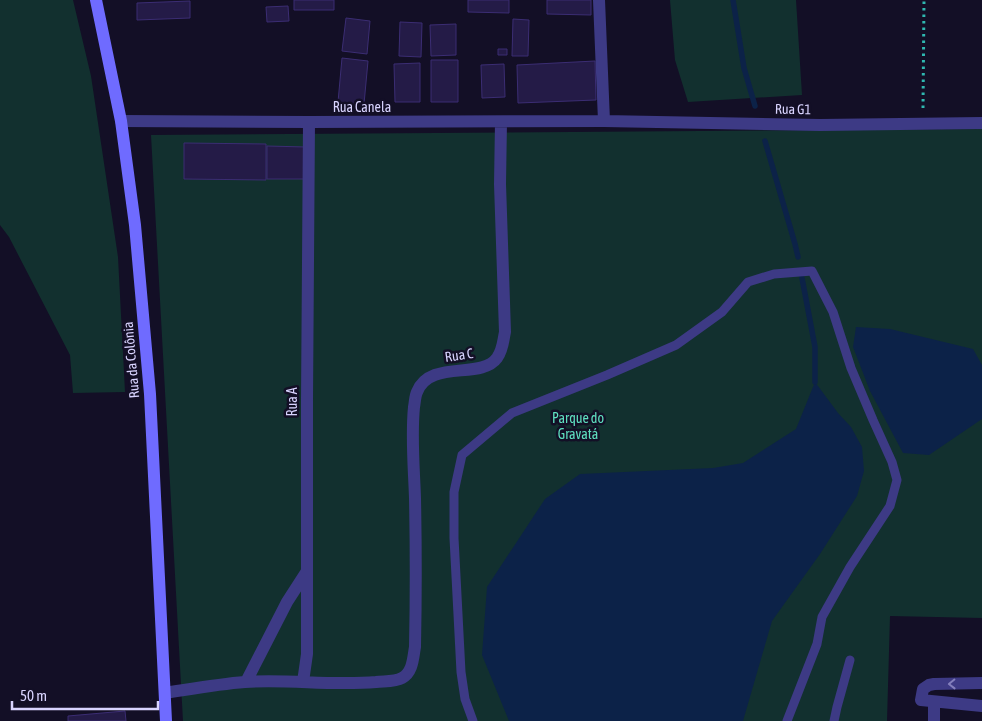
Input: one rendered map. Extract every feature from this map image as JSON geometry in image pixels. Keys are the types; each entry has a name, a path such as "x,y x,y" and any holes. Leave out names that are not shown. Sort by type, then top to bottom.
{"main road":[{"name":"Rua da Colônia","path":"96,0 121,121 135,225 150,394 166,721"}],"street":[{"path":"599,0 604,121"},
{"name":"Rua Canela","path":"121,121 604,121"},
{"name":"Rua G1","path":"604,121 820,125 982,122"},
{"name":"Rua A","path":"303,682 306,654 307,571 309,122"},
{"name":"Rua C","path":"303,682 360,683 396,680 408,674 412,664 415,647 413,417 416,393 421,385 431,377 452,371 478,368 492,362 498,357 502,347 504,332 500,184 501,122"},
{"path":"246,682 287,602 307,571"},
{"path":"165,692 246,682 303,682"},
{"path":"982,683 929,685 923,689 921,700 982,706"},
{"path":"934,702 934,721"}],"lane":[{"path":"473,721 465,700 461,672 454,538 454,492 462,455 512,413 676,346 722,312 748,282 774,274 812,271 833,312 851,368 892,462 897,480 890,506 850,567 822,617 817,644 788,721"},
{"path":"834,721 850,660"}],"path":[{"path":"923,124 924,0"}],"green space":[{"path":"0,0 73,0 91,76 118,257 125,392 73,393 70,355 9,237 0,225"},
{"path":"670,0 796,0 802,95 688,102 675,60"},
{"name":"Parque do Gravatá","path":"982,129 982,618 890,616 887,721 183,721 151,135"}],"water":[{"path":"856,327 890,329 973,349 982,365 982,419 929,455 903,453 870,391 853,347"},
{"path":"815,382 851,427 862,447 864,471 857,496 820,554 772,621 743,721 509,721 482,655 487,587 545,499 580,474 713,468 743,463 796,429"}],"building":[{"path":"294,0 334,0 334,10 294,10"},
{"path":"468,0 509,0 509,13 468,12"},
{"path":"547,0 591,0 591,15 547,14"},
{"path":"190,1 190,18 137,20 137,3"},
{"path":"288,6 289,21 267,22 266,7"},
{"path":"346,18 370,21 367,54 342,51"},
{"path":"513,19 529,20 528,56 512,56"},
{"path":"400,22 422,23 421,57 399,56"},
{"path":"456,24 456,55 431,56 430,25"},
{"path":"498,49 507,49 507,55 498,55"},
{"path":"342,58 368,61 364,104 338,102"},
{"path":"431,60 458,60 458,102 431,102"},
{"path":"595,61 596,100 518,103 517,65"},
{"path":"420,63 420,102 395,102 394,64"},
{"path":"504,64 505,97 482,98 481,65"},
{"path":"184,143 266,144 266,180 184,179"},
{"path":"267,146 306,147 305,179 267,179"},
{"path":"125,711 126,721 68,721 68,716"}],"waterway":[{"path":"733,0 744,68 755,106"},
{"path":"765,141 798,257"},
{"path":"802,278 815,347 815,382"}]}
